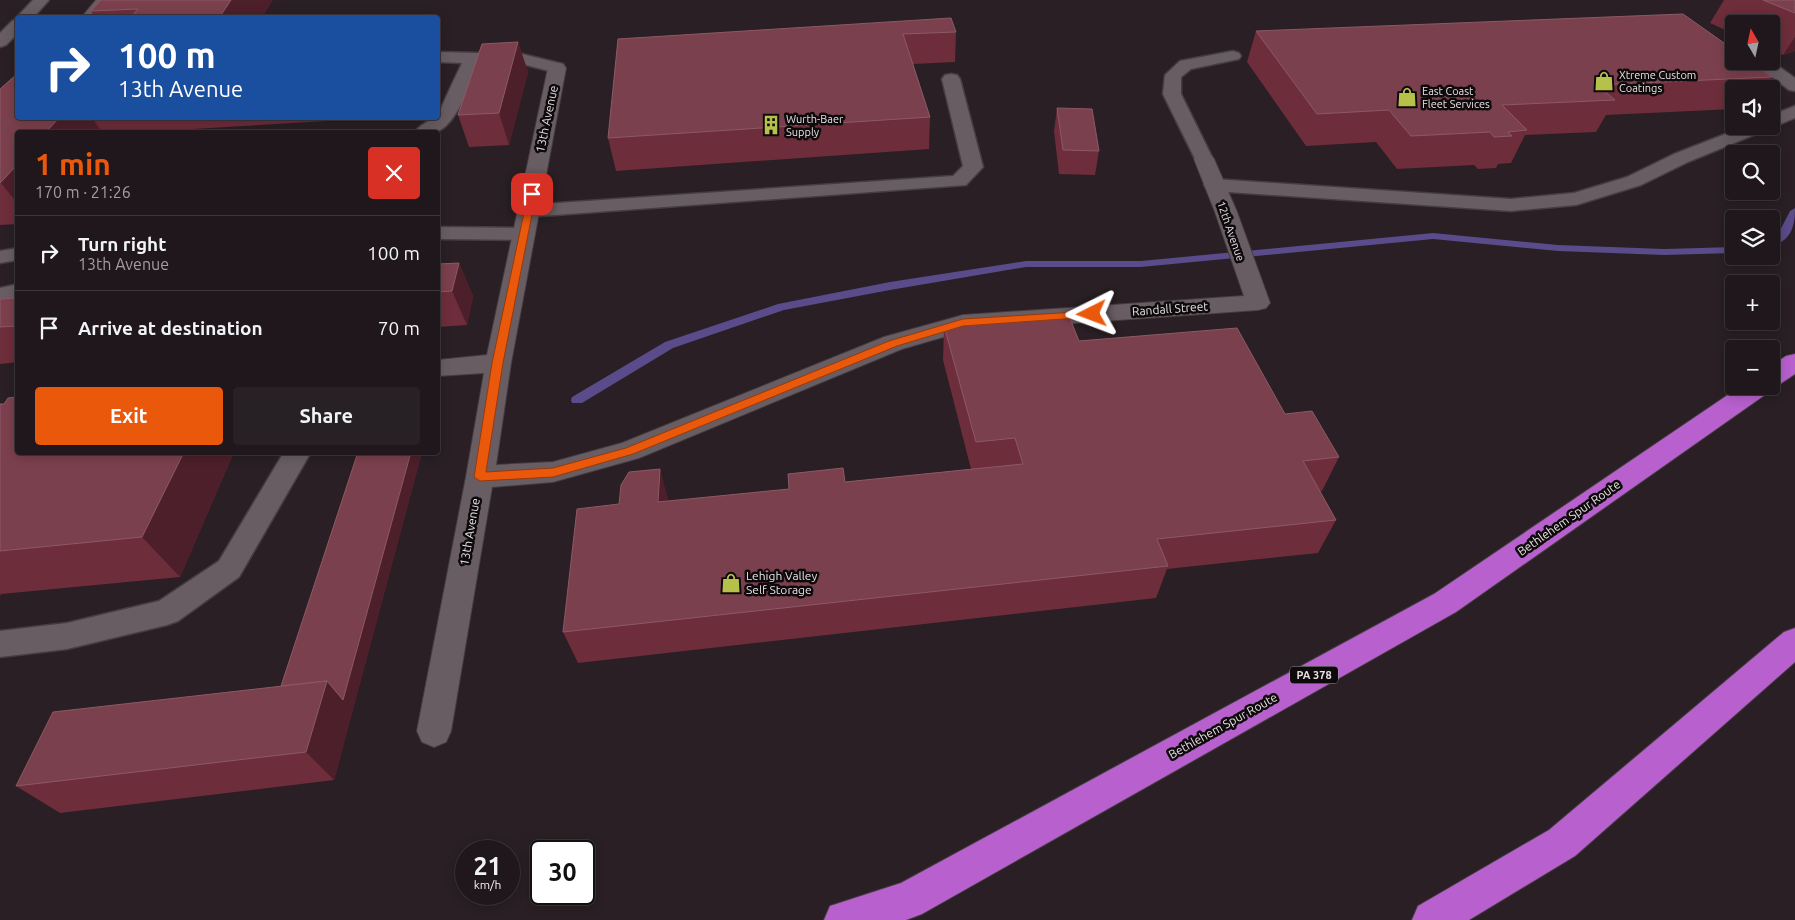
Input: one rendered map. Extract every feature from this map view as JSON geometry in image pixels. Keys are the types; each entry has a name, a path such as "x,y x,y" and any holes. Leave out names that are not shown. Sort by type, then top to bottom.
{"highway":[{"path":"1780,372 1795,362"},
{"name":"Bethlehem Spur Route","path":"844,920 908,900 1445,603 1747,395"},
{"path":"1432,920 1562,843 1795,642"}],"street":[{"path":"92,15 105,0"},
{"name":"13th Avenue","path":"434,731 480,477 498,363 558,68"},
{"name":"12th Avenue","path":"1204,159 1226,212 1258,303"},
{"name":"Randall Street","path":"480,477 553,472 629,451 893,343 963,323 1258,303"},
{"path":"440,368 498,363"}],"lane":[{"path":"27,15 41,0"},
{"path":"3,49 15,29"},
{"path":"1204,159 1172,94 1173,75 1186,65 1233,56"},
{"path":"440,57 522,59 558,68"},
{"path":"440,118 453,101 473,57"},
{"path":"1773,70 1795,86"},
{"path":"440,233 959,181 974,167 951,79"},
{"path":"1780,118 1795,111"},
{"path":"429,130 438,120"},
{"path":"1214,184 1296,192 1511,205 1557,201 1576,199 1634,181 1681,158 1740,135"},
{"path":"0,257 15,254"},
{"path":"0,295 15,292"},
{"path":"0,644 67,636 167,612 229,569 296,455"}],"building":[{"path":"101,0 231,0 221,15 133,15 138,9 91,11"},
{"path":"1763,0 1795,0 1795,13"},
{"path":"1683,14 1725,44 1725,70 1762,70 1772,77 1597,85 1615,100 1502,105 1527,130 1508,132 1512,136 1494,137 1490,132 1411,136 1389,110 1317,114 1256,31"},
{"name":"Wurth-Baer Supply","path":"951,18 956,32 903,34 930,117 608,138 618,39"},
{"path":"518,42 499,113 458,115 482,44"},
{"path":"15,76 15,120 57,120 48,130 15,130 15,167 0,183 0,89"},
{"path":"1057,108 1092,109 1099,151 1063,150"},
{"path":"459,263 452,291 440,292 440,264"},
{"path":"15,298 15,326 0,327 0,299"},
{"path":"1069,316 1079,341 1237,328 1285,414 1312,411 1339,457 1303,461 1336,520 1157,539 1168,566 563,632 577,509 619,504 621,485 629,472 660,469 658,502 789,489 788,474 843,468 845,482 1023,464 1015,438 976,442 944,326"},
{"path":"15,397 15,455 183,455 142,537 0,551 0,404 4,404 8,398"},
{"path":"357,455 410,455 343,700 327,681 281,686"},
{"path":"327,681 306,752 16,786 53,712"}],"waterway":[{"path":"1780,240 1795,211"},
{"path":"577,400 669,345 782,307 890,286 1026,264 1141,264 1433,236 1558,248 1664,252 1725,250"}],"place":[{"name":"Xtreme Custom Coatings","path":"1604,81"},
{"name":"East Coast Fleet Services","path":"1407,97"},
{"name":"Wurth-Baer Supply","path":"771,125"},
{"name":"Lehigh Valley Self Storage","path":"731,583"}],"route":[{"path":"532,194 498,363 480,477 553,472 629,451 893,343 963,323 1035,316 1092,314"}]}
